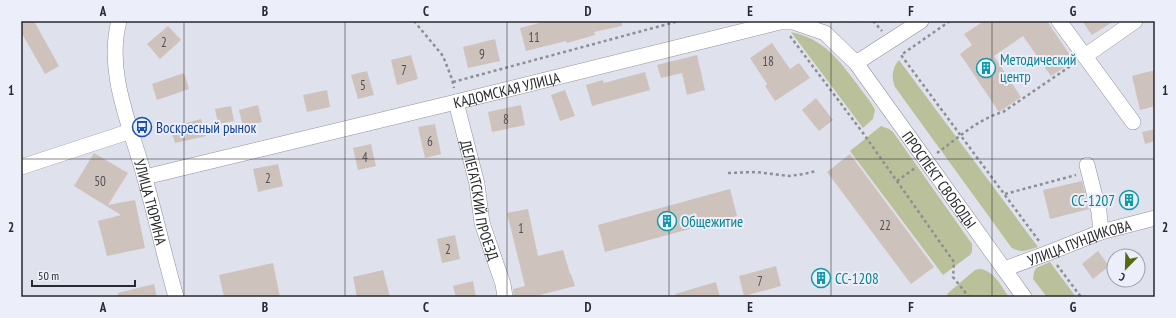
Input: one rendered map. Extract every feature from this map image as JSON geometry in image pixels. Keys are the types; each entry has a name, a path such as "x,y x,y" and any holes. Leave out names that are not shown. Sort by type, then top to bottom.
{"street":[{"name":"УЛИЦА ТЮРИНА","path":"119,21 115,42 115,66 121,97 145,177 176,297"},
{"path":"788,21 826,33 856,63 921,21"},
{"name":"КАДОМСКАЯ УЛИЦА","path":"145,177 788,21"},
{"path":"1059,21 1133,122"},
{"path":"1085,56 1135,21"},
{"name":"ПРОСПЕКТ СВОБОДЫ","path":"856,63 1024,297"},
{"name":"ДЕЛЕГАТСКИЙ ПРОЕЗД","path":"456,102 477,184 482,223 503,284 505,297"},
{"path":"21,167 131,131"},
{"path":"1087,168 1099,212 1101,232"},
{"name":"УЛИЦА ПУНДИКОВА","path":"1004,269 1101,232 1155,218"}],"path":[{"path":"414,21 443,56 452,82 456,102"},
{"path":"452,82 679,21"},
{"path":"788,21 863,133 954,262 953,277 969,297"},
{"path":"836,21 857,21"},
{"path":"950,21 901,55 962,135 1081,297"},
{"path":"962,135 974,125 995,114 1003,112 1085,56"},
{"path":"1005,194 1087,168"},
{"path":"728,173 756,172 789,176 816,171"}],"green space":[{"path":"791,32 803,35 813,40 829,51 843,66 867,97 875,110 873,119 863,128"},
{"path":"899,60 1038,247 1021,251 1011,247 895,87 893,73"},
{"path":"881,126 893,132 972,244 972,252 970,255 943,275 850,151"},
{"path":"1050,262 1076,297 1047,297 1033,279 1036,268"},
{"path":"979,269 993,275 1009,297 949,297 947,294 975,270"}],"building":[{"path":"21,21 34,21 59,66 45,74 21,32"},
{"path":"547,21 622,21 622,26 594,32 595,35 567,43 566,41 526,51 520,28"},
{"name":"Методический центр","path":"984,21 1047,21 1074,61 1051,76 1023,36 994,56 1021,97 999,112 960,54 972,45 964,34"},
{"path":"1082,21 1114,21 1092,35"},
{"path":"168,26 181,40 160,59 147,44"},
{"path":"495,39 500,61 468,68 463,47"},
{"path":"772,43 790,69 799,63 810,78 775,101 765,86 767,84 750,58"},
{"path":"411,55 418,79 397,85 391,60"},
{"path":"697,55 705,90 687,95 682,73 661,78 657,65"},
{"path":"1155,70 1155,106 1140,110 1132,76"},
{"path":"367,71 374,95 358,99 351,75"},
{"path":"645,72 650,90 592,106 586,85 603,80 604,83"},
{"path":"184,73 189,89 157,100 152,84"},
{"path":"327,90 330,107 307,112 303,95"},
{"path":"565,90 575,116 560,121 551,95"},
{"path":"816,98 833,120 819,131 802,110"},
{"path":"258,105 262,122 243,127 239,110"},
{"path":"521,105 525,125 492,132 488,112"},
{"path":"231,106 234,121 218,124 215,109"},
{"path":"201,119 206,136 175,143 170,127"},
{"path":"435,124 441,154 425,158 418,127"},
{"path":"1155,129 1155,141 1145,144 1142,132"},
{"path":"371,144 376,166 358,170 353,148"},
{"path":"94,153 128,173 108,205 135,200 145,248 107,256 98,221 121,215 74,186"},
{"path":"850,154 934,267 911,284 827,172"},
{"path":"278,164 283,186 258,192 253,169"},
{"path":"1082,181 1089,209 1050,219 1043,190"},
{"name":"Общежитие","path":"730,189 737,216 605,252 598,225"},
{"path":"528,209 538,256 563,250 575,286 532,297 514,297 513,289 525,286 507,213"},
{"path":"455,235 460,259 442,263 437,239"},
{"path":"1098,251 1106,262 1106,268 1093,279 1082,264"},
{"path":"273,263 280,297 224,297 219,275"},
{"path":"776,266 781,286 744,296 739,276"},
{"path":"383,270 390,297 357,297 353,277"},
{"path":"473,281 476,297 456,297 453,286"},
{"path":"716,282 720,297 676,297 675,294"},
{"path":"154,284 157,297 118,297 118,293"}],"place":[{"name":"Методический центр","path":"986,68"},
{"name":"Воскресный рынок","path":"142,127"},
{"name":"СС-1207","path":"1129,200"},
{"name":"Общежитие","path":"667,221"},
{"name":"СС-1208","path":"821,278"}]}
